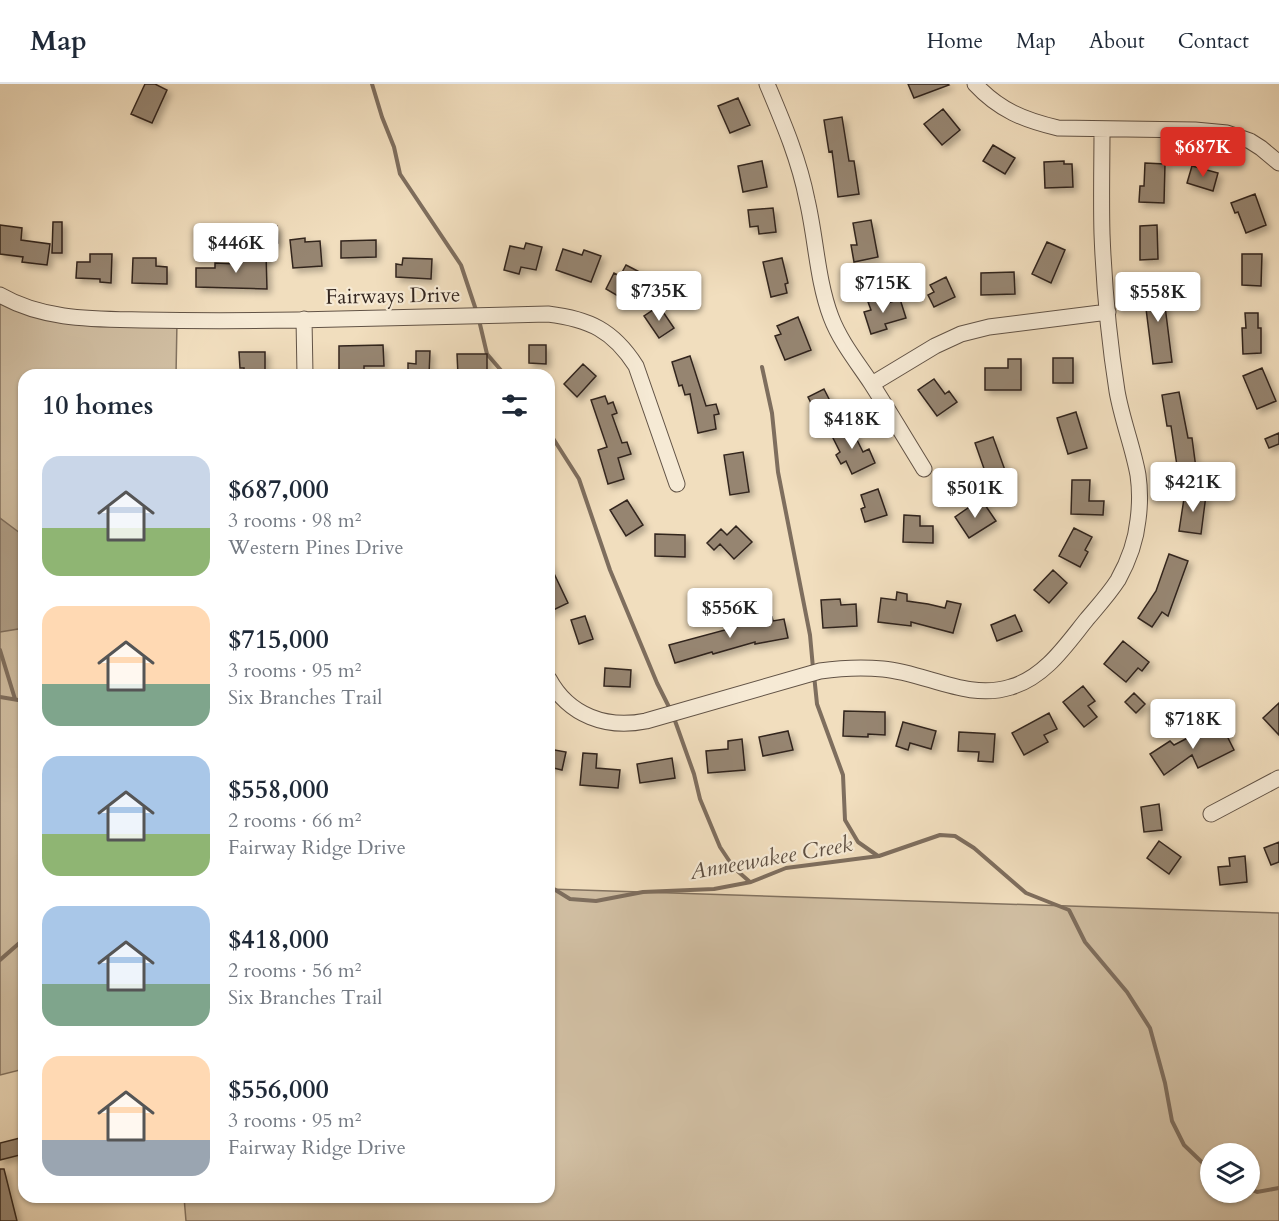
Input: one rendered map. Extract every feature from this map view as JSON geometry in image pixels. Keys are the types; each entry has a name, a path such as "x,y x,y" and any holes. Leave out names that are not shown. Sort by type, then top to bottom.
{"street":[{"path":"767,84 798,161 808,202 825,297 831,316 839,334 924,469"},
{"path":"975,84 999,106 1037,123 1058,128 1195,130 1227,133 1250,141 1279,161"},
{"path":"555,687 570,704 583,713 610,723 624,724 646,721 820,672 838,669 884,669 973,691 999,690 1026,682 1041,672 1059,654 1123,571 1134,540 1138,519 1138,475 1119,403 1108,312 1102,234 1102,130"},
{"name":"Fairways Drive","path":"3,299 33,310 59,316 94,319 177,321 548,314 566,316 601,329 628,353 636,366 677,484"},
{"path":"872,384 935,346 961,334 989,327 1108,312"},
{"path":"304,319 305,369"},
{"path":"1211,814 1279,778"}],"shaded area":[{"path":"0,304 33,310 177,321 176,369 18,369 18,1070 0,1075"},
{"path":"0,518 18,532 18,629 0,632"},
{"path":"555,889 1279,913 1279,1221 186,1221 184,1203 555,1203"}],"building":[{"path":"145,84 155,84 167,90 152,123 131,114"},
{"path":"908,84 948,84 949,85 914,98"},
{"path":"738,98 750,125 730,133 718,106"},
{"path":"943,109 960,130 942,145 924,124"},
{"path":"842,117 849,161 854,161 859,194 838,197 832,151 829,152 824,120"},
{"path":"993,145 1015,158 1005,174 983,161"},
{"path":"762,161 767,187 743,192 738,166"},
{"path":"1064,161 1064,164 1072,164 1073,187 1045,188 1044,162"},
{"path":"1145,163 1165,164 1164,203 1139,202 1140,186 1144,186"},
{"path":"1192,166 1218,173 1213,191 1187,183"},
{"path":"1255,194 1266,225 1246,233 1238,212 1235,213 1231,203"},
{"path":"773,208 776,232 759,234 758,226 750,227 748,210"},
{"path":"871,220 878,257 854,262 851,245 857,245 853,223"},
{"path":"53,222 62,222 62,253 52,253"},
{"path":"0,225 22,228 21,240 50,244 47,265 22,262 23,257 0,254"},
{"path":"1157,225 1158,259 1140,260 1140,226"},
{"path":"277,226 278,243 262,244 261,227"},
{"path":"305,238 305,242 320,241 322,266 293,268 290,240"},
{"path":"376,240 376,257 341,258 341,241"},
{"path":"1047,242 1065,250 1051,283 1032,274"},
{"path":"526,243 542,247 536,270 521,267 519,274 504,270 510,246 524,249"},
{"path":"563,249 582,255 584,250 601,256 591,282 556,270"},
{"path":"253,253 266,253 267,289 196,287 196,268 215,268 215,263 236,264 236,258 253,258"},
{"path":"90,254 112,254 111,283 100,282 100,279 76,278 77,262 90,262"},
{"path":"1242,254 1262,254 1261,286 1242,285"},
{"path":"133,258 156,258 156,266 167,267 167,284 132,283"},
{"path":"403,258 432,259 431,279 396,277 396,264 402,265"},
{"path":"782,258 788,283 785,284 787,293 771,297 763,262"},
{"path":"626,265 657,281 646,301 622,288 618,296 606,289 614,273 620,276"},
{"path":"1014,272 1015,294 981,295 981,273"},
{"path":"946,277 955,297 934,307 928,295 934,292 930,285"},
{"path":"1162,282 1172,362 1153,364 1143,285"},
{"path":"883,297 885,304 900,299 906,318 885,324 887,329 871,334 864,312 871,310 868,302"},
{"path":"659,306 674,328 659,338 644,316"},
{"path":"1245,313 1258,313 1258,328 1261,328 1261,353 1243,354 1242,328 1246,328"},
{"path":"798,317 811,350 785,360 775,336 781,334 777,326"},
{"path":"383,345 384,366 339,369 339,346"},
{"path":"529,345 546,345 546,364 529,363"},
{"path":"416,351 430,351 429,369 408,369 408,363 416,364"},
{"path":"239,352 265,352 265,369 240,368"},
{"path":"457,354 487,354 487,369 458,369"},
{"path":"690,356 706,406 716,404 719,414 714,415 716,429 698,433 690,394 685,395 682,385 679,386 672,362"},
{"path":"1053,358 1073,358 1073,383 1053,383"},
{"path":"1008,359 1021,359 1021,390 985,390 985,368 1008,368"},
{"path":"583,364 596,376 577,397 564,384"},
{"path":"1262,368 1276,401 1257,409 1243,376"},
{"path":"934,379 945,394 949,391 957,402 937,416 918,390"},
{"path":"824,389 834,409 818,417 808,397"},
{"path":"1179,392 1188,438 1192,438 1197,476 1179,479 1171,426 1167,426 1162,395"},
{"path":"605,396 608,404 613,402 617,413 612,415 622,443 627,442 631,454 618,458 624,479 608,484 598,450 607,447 591,400"},
{"path":"1076,412 1087,448 1068,454 1057,418"},
{"path":"849,424 863,452 869,449 875,463 852,474 846,461 841,464 836,455 840,452 831,434"},
{"path":"1279,433 1279,444 1269,448 1265,439"},
{"path":"993,437 1006,473 988,480 975,443"},
{"path":"743,452 749,492 730,495 724,455"},
{"path":"1072,480 1090,480 1089,501 1104,501 1103,515 1071,514"},
{"path":"878,489 887,515 865,522 861,509 865,507 861,495"},
{"path":"1185,492 1206,495 1201,534 1179,531"},
{"path":"981,499 996,521 969,538 955,517"},
{"path":"627,500 643,525 626,536 610,510"},
{"path":"904,515 920,516 920,526 933,526 933,543 903,542"},
{"path":"736,526 752,542 734,559 720,544 714,550 707,543 721,529 727,535"},
{"path":"1074,528 1092,537 1085,550 1088,552 1080,567 1059,556"},
{"path":"655,534 685,535 685,557 655,556"},
{"path":"1169,554 1188,561 1168,616 1162,612 1152,627 1138,618 1156,591"},
{"path":"1053,570 1067,583 1049,603 1034,590"},
{"path":"555,576 568,603 555,609"},
{"path":"897,592 907,594 907,601 945,608 947,601 961,604 953,633 911,622 911,626 878,622 881,598 896,600"},
{"path":"840,599 841,605 856,604 857,626 823,628 821,600"},
{"path":"1015,615 1022,631 997,641 991,625"},
{"path":"585,616 593,639 579,644 571,620"},
{"path":"772,617 773,621 784,619 788,638 755,644 755,642 675,663 669,645"},
{"path":"1123,641 1149,662 1142,671 1138,668 1126,682 1104,664"},
{"path":"605,668 631,670 630,687 604,686"},
{"path":"1083,686 1095,701 1088,706 1097,717 1084,727 1063,702"},
{"path":"1134,693 1145,704 1136,713 1125,702"},
{"path":"1279,703 1279,735 1263,718"},
{"path":"844,711 885,712 885,735 843,736"},
{"path":"1049,713 1057,729 1044,735 1048,742 1024,755 1012,733"},
{"path":"903,722 936,731 931,749 910,743 908,750 896,746"},
{"path":"1222,726 1234,750 1198,768 1192,755 1164,775 1150,754 1170,741 1174,745 1201,731 1204,736"},
{"path":"788,731 793,750 763,756 759,737"},
{"path":"959,732 995,734 993,762 978,761 979,752 958,751"},
{"path":"742,739 745,770 708,773 706,751 728,749 728,741"},
{"path":"555,750 566,752 562,770 555,768"},
{"path":"583,753 597,754 596,768 620,770 618,788 580,785"},
{"path":"672,758 675,778 640,783 637,764"},
{"path":"1159,804 1162,830 1144,832 1141,807"},
{"path":"1159,841 1181,857 1169,874 1147,858"},
{"path":"1279,842 1279,862 1271,865 1264,848"},
{"path":"1245,856 1247,882 1220,885 1218,867 1230,866 1229,858"},
{"path":"18,1138 18,1156 0,1160 0,1143"},
{"path":"0,1169 4,1169 17,1221 0,1221"}],"waterway":[{"path":"372,84 394,147 400,174 461,265 477,313"},
{"path":"479,320 487,354 500,369"},
{"path":"762,367 772,413 778,472 810,635 813,668"},
{"path":"555,441 579,479 610,570 671,711"},
{"path":"0,650 15,699"},
{"path":"814,675 817,704 843,775 845,820 858,842 878,856"},
{"path":"0,697 18,700"},
{"path":"674,718 694,774 700,799 720,847 734,868 750,882"},
{"name":"Anneewakee Creek","path":"555,890 570,899 596,901 643,892 714,889 751,882 786,868 879,856 940,835 955,836 974,848 1026,893 1069,910 1085,942 1127,992 1150,1028 1165,1083 1172,1121 1184,1145 1200,1160"},
{"name":"Anneewakee Creek","path":"0,960 18,944"},
{"name":"Anneewakee Creek","path":"1260,1191 1279,1188"}]}
